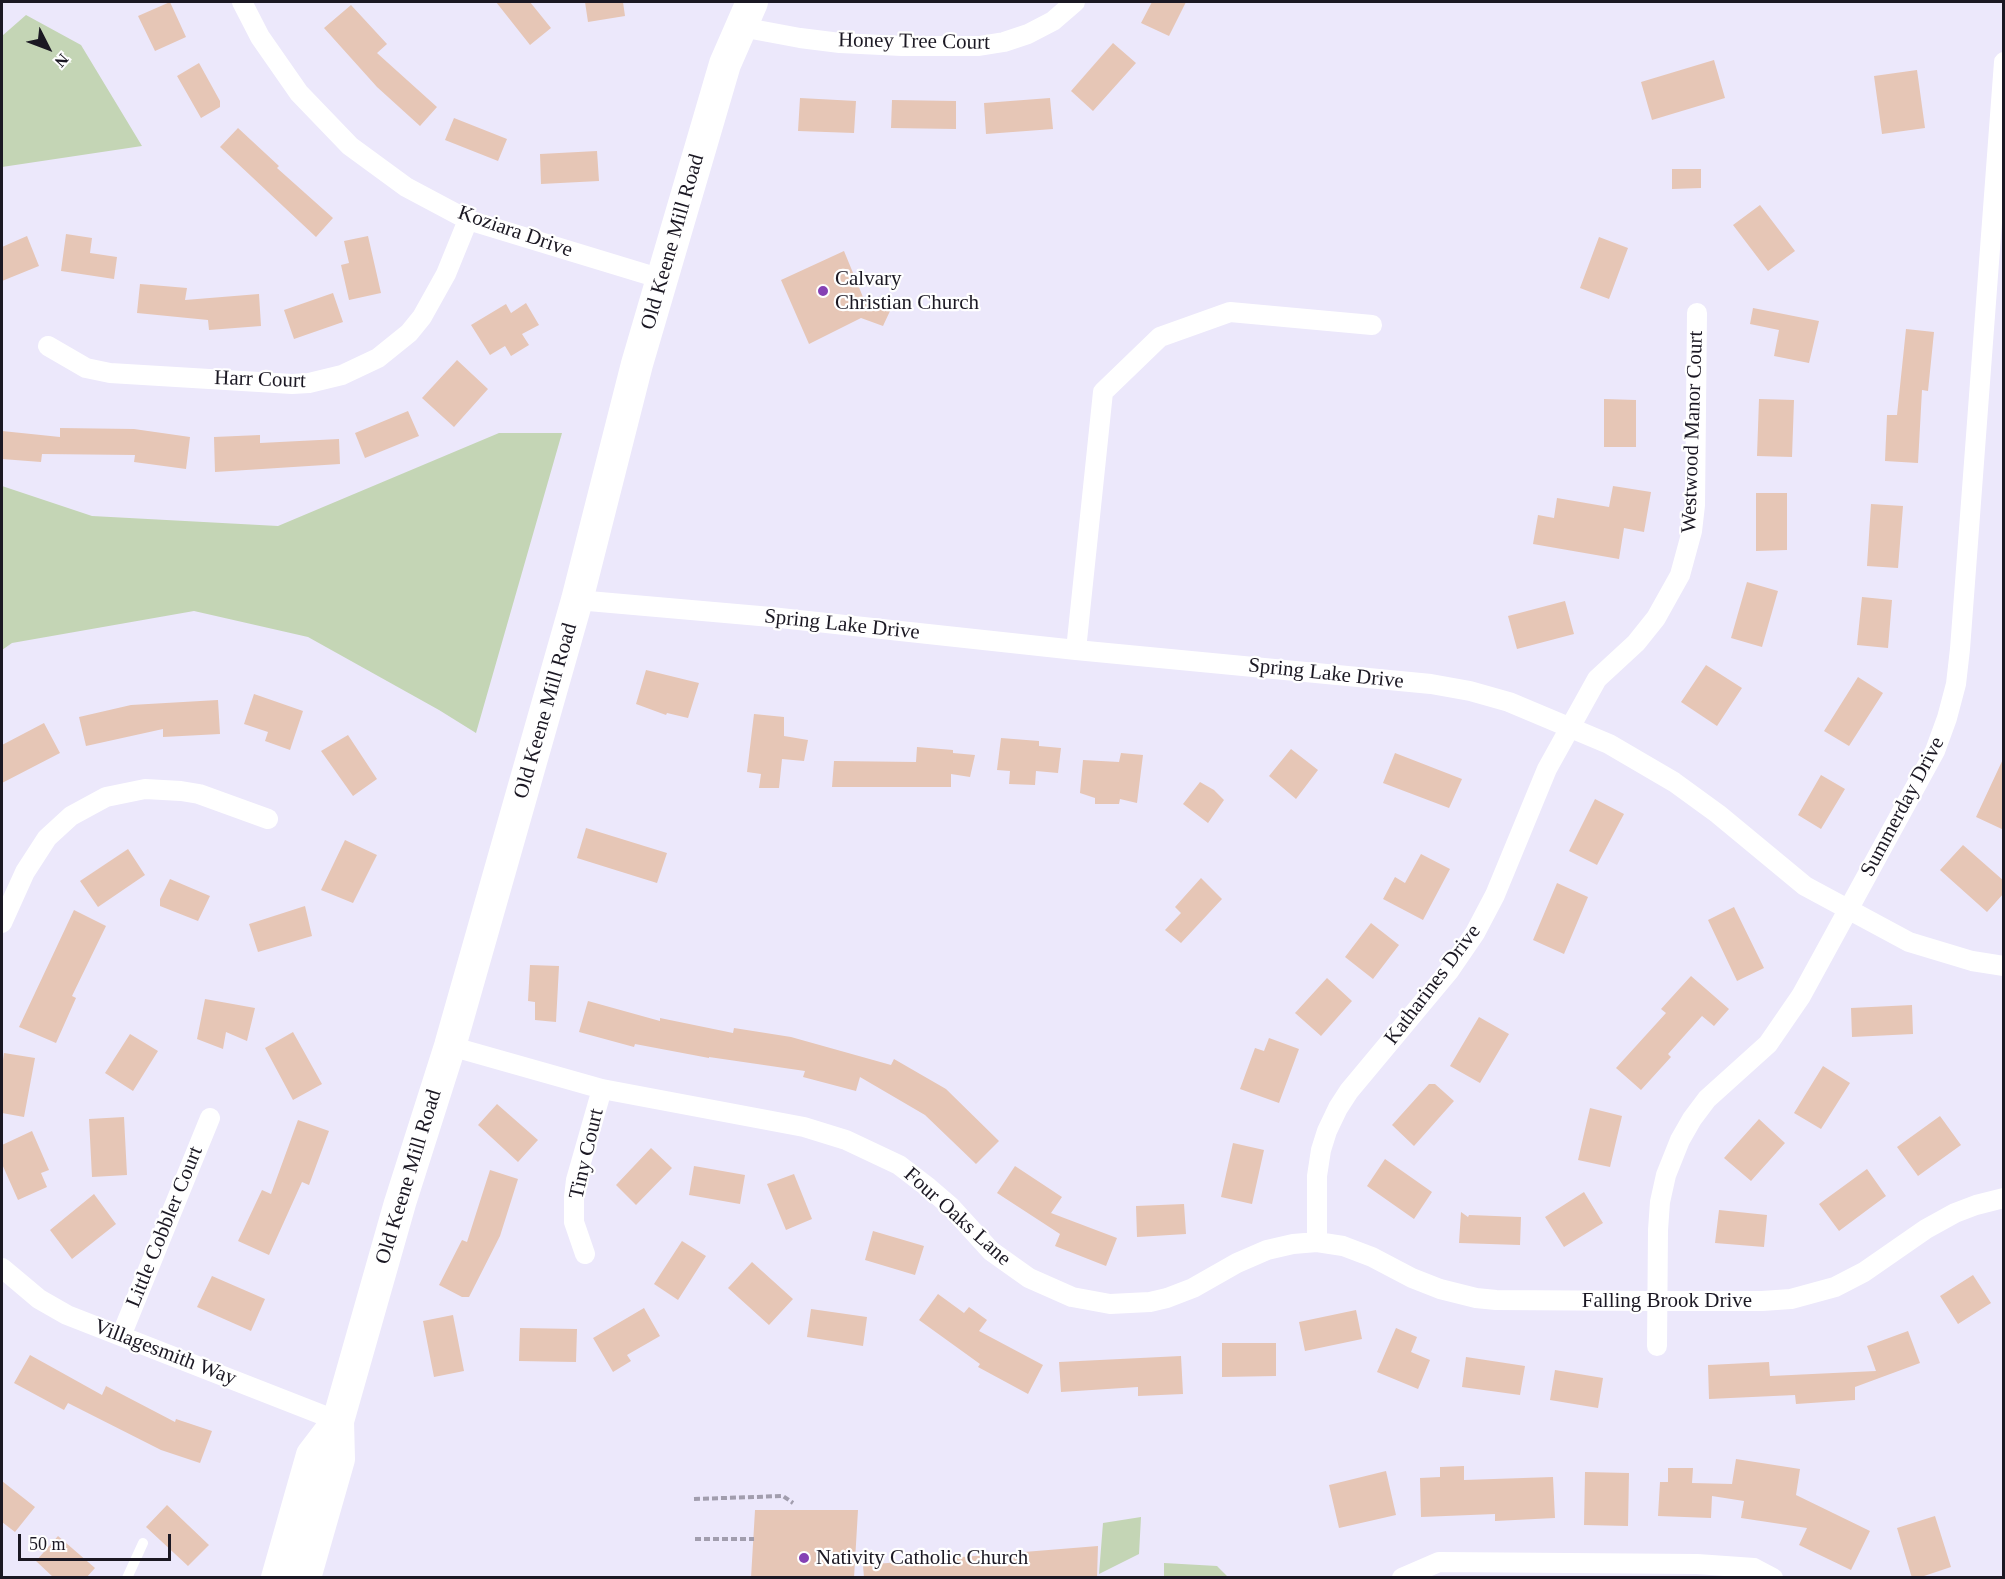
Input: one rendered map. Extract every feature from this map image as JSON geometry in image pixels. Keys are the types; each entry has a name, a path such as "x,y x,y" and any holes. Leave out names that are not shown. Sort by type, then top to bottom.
{"main road":[{"name":"Old Keene Mill Road","path":"305,1578 339,1459 338,1421 400,1203 450,1046 577,600 637,364 725,64 746,14"},
{"name":"Old Keene Mill Road","path":"277,1578 312,1455 338,1421"}],"street":[{"name":"Koziara Drive","path":"242,2 260,37 299,93 335,132 396,181 468,220 662,279"},
{"name":"Honey Tree Court","path":"746,14 800,38 840,43 902,46 979,46 1004,42 1028,34 1053,21 1076,2"},
{"name":"Summerday Drive","path":"1657,1346 1660,1203 1666,1175 1680,1140 1692,1119 1707,1100 1754,1058 1778,1031 1801,996 1935,751 1947,718 1956,684 1960,649 2004,62"},
{"name":"Harr Court","path":"48,346 86,368 110,373 292,384 309,383 342,375 386,353 409,333 422,317 446,274 468,220"},
{"path":"1076,650 1103,392 1160,337 1230,312 1372,325"},
{"name":"Westwood Manor Court","path":"1570,728 1597,680 1635,643 1656,618 1674,588 1686,559 1695,506 1697,314"},
{"name":"Spring Lake Drive","path":"577,600 771,617 1076,650 1431,684 1470,691 1509,702 1609,744 1674,783 1718,814 1805,886 1909,942 1972,961 2004,966"},
{"name":"Katharines Drive","path":"1317,1242 1317,1176 1320,1150 1338,1108 1349,1090 1449,971 1475,933 1495,895 1547,770 1570,728"},
{"path":"2,923 25,872 47,838 71,816 106,797 145,789 181,790 268,819"},
{"name":"Four Oaks Lane","path":"450,1046 602,1089 804,1127 846,1140 899,1165 929,1188 991,1251 1013,1269 1051,1290 1089,1301 1128,1304 1167,1298 1193,1288 1237,1263 1267,1250 1293,1244 1317,1242"},
{"name":"Tiny Court","path":"585,1254 574,1222 574,1197 576,1180 602,1089"},
{"name":"Little Cobbler Court","path":"121,1336 210,1118"},
{"name":"Falling Brook Drive","path":"1317,1242 1343,1246 1440,1289 1476,1298 1762,1301 1791,1299 1835,1287 1864,1272 1926,1229 1955,1213 1976,1204 2004,1198"},
{"name":"Villagesmith Way","path":"2,1269 39,1299 68,1315 338,1421"},
{"path":"1402,1578 1439,1563 1463,1563 1697,1564 1754,1568 1773,1578"}],"lane":[{"path":"127,1578 143,1543"}],"path":[{"path":"693,1499 783,1496 793,1503"},
{"path":"694,1539 754,1539"}],"green space":[{"path":"26,15 81,45 142,146 2,167 2,36"},
{"path":"499,433 562,433 476,733 308,637 194,611 12,643 2,650 2,486 92,516 278,526"},
{"path":"1141,1517 1139,1554 1099,1574 1103,1523"},
{"path":"1164,1563 1217,1566 1228,1577 1164,1577"}],"building":[{"path":"170,2 186,37 155,51 138,16"},
{"path":"496,2 530,2 551,28 530,45"},
{"path":"585,2 623,2 625,16 588,22"},
{"path":"1152,2 1186,2 1169,36 1141,23"},
{"path":"351,5 387,44 377,53 437,107 420,126 377,87 324,28"},
{"path":"1113,43 1136,63 1093,111 1071,91"},
{"path":"1714,60 1725,98 1652,120 1641,82"},
{"path":"199,63 220,101 220,107 201,118 177,76"},
{"path":"1917,70 1925,128 1882,134 1874,76"},
{"path":"800,98 856,101 854,133 798,131"},
{"path":"1050,98 1053,129 986,134 984,103"},
{"path":"892,100 956,101 956,129 891,128"},
{"path":"454,118 507,139 498,161 445,140"},
{"path":"238,128 279,166 277,168 333,218 316,237 220,147"},
{"path":"597,151 599,181 541,184 540,154"},
{"path":"1672,169 1701,169 1701,188 1672,189"},
{"path":"1760,205 1795,251 1768,271 1733,225"},
{"path":"66,234 92,238 90,253 117,257 114,279 61,271"},
{"path":"27,236 39,266 2,281 2,247"},
{"path":"368,236 381,293 349,300 341,265 349,263 344,241"},
{"path":"1599,237 1628,248 1609,299 1580,288"},
{"name":"Calvary Christian Church","path":"844,251 865,302 890,311 883,326 861,318 809,344 781,280"},
{"path":"140,284 187,288 185,300 259,294 261,326 209,330 208,320 137,313"},
{"path":"333,293 343,322 294,339 284,310"},
{"path":"526,303 539,325 522,334 529,345 511,356 505,346 490,355 471,325 506,304 511,313"},
{"path":"1753,308 1819,321 1809,363 1774,356 1779,330 1750,324"},
{"path":"1906,329 1934,332 1928,391 1922,390 1918,463 1885,461 1887,415 1897,415"},
{"path":"457,360 488,389 454,427 422,398"},
{"path":"1604,399 1636,400 1636,447 1604,447"},
{"path":"1759,399 1794,400 1792,457 1757,456"},
{"path":"408,411 419,436 365,458 355,433"},
{"path":"60,428 134,429 190,437 186,469 134,462 135,455 42,454 41,462 2,459 2,431 60,437"},
{"path":"260,435 260,443 339,439 340,464 215,472 214,437"},
{"path":"1613,486 1651,492 1644,532 1624,528 1619,559 1533,544 1538,515 1554,518 1557,498 1609,507"},
{"path":"1756,493 1787,493 1787,550 1756,551"},
{"path":"1871,504 1903,506 1898,568 1867,566"},
{"path":"1747,582 1778,591 1762,647 1731,638"},
{"path":"1862,597 1892,600 1888,648 1857,645"},
{"path":"1565,601 1574,634 1517,649 1508,616"},
{"path":"1706,665 1742,688 1717,726 1681,702"},
{"path":"646,670 699,683 688,718 667,713 666,715 636,704"},
{"path":"1858,677 1883,693 1849,746 1824,731"},
{"path":"254,694 303,711 290,750 265,741 268,732 244,724"},
{"path":"218,700 220,734 163,737 163,729 86,746 79,717 131,705"},
{"path":"754,714 784,717 784,736 808,740 804,761 782,759 779,788 759,788 761,774 747,772"},
{"path":"44,723 60,753 2,783 2,745"},
{"path":"348,735 377,779 353,796 321,751"},
{"path":"1001,738 1039,741 1039,746 1061,748 1058,773 1036,771 1035,785 1009,784 1010,771 997,770"},
{"path":"917,747 953,750 953,753 975,755 970,777 951,774 951,787 832,787 834,761 916,762"},
{"path":"1291,749 1318,770 1296,799 1269,776"},
{"path":"1121,753 1143,755 1137,803 1120,799 1119,804 1095,804 1095,798 1080,793 1083,760 1119,762"},
{"path":"1395,753 1462,779 1449,808 1383,783"},
{"path":"2004,757 2004,830 1976,817"},
{"path":"1821,775 1845,789 1821,829 1798,815"},
{"path":"1200,782 1214,790 1224,800 1208,823 1183,804"},
{"path":"1595,799 1624,814 1597,865 1569,851"},
{"path":"586,828 667,853 657,883 577,858"},
{"path":"345,840 377,855 353,903 321,890"},
{"path":"1963,845 2004,881 2004,893 1987,912 1940,870"},
{"path":"128,849 145,875 98,907 80,881"},
{"path":"1421,854 1450,869 1423,920 1383,899 1395,877 1405,883"},
{"path":"1201,878 1222,899 1181,943 1165,930 1181,913 1175,907"},
{"path":"170,879 210,896 198,921 160,906 160,899"},
{"path":"1557,883 1588,897 1564,954 1533,940"},
{"path":"305,906 312,936 258,952 249,924"},
{"path":"1734,907 1764,968 1737,981 1708,920"},
{"path":"74,910 106,926 72,996 76,998 56,1043 19,1027"},
{"path":"1371,923 1399,945 1373,979 1345,957"},
{"path":"530,965 559,966 556,1022 535,1020 535,1002 528,1001"},
{"path":"1691,976 1729,1009 1714,1026 1702,1016 1668,1054 1671,1057 1641,1090 1616,1068 1666,1013 1661,1009"},
{"path":"1327,978 1352,1001 1321,1036 1295,1013"},
{"path":"205,999 255,1008 247,1041 226,1032 223,1049 197,1039"},
{"path":"588,1001 660,1021 660,1018 733,1033 734,1028 791,1037 891,1065 894,1059 946,1089 999,1141 976,1164 925,1115 860,1077 856,1091 803,1077 805,1071 709,1058 635,1044 634,1047 579,1032"},
{"path":"1912,1005 1913,1034 1852,1037 1851,1008"},
{"path":"1479,1017 1509,1034 1480,1083 1450,1066"},
{"path":"293,1032 322,1084 293,1100 265,1048"},
{"path":"130,1034 158,1051 133,1091 105,1073"},
{"path":"1269,1038 1299,1049 1279,1103 1240,1089 1255,1048 1264,1051"},
{"path":"4,1053 35,1058 24,1117 2,1113"},
{"path":"1823,1066 1850,1083 1821,1129 1794,1113"},
{"path":"1429,1084 1435,1084 1454,1101 1414,1146 1392,1125"},
{"path":"497,1104 538,1140 518,1162 478,1125"},
{"path":"1590,1108 1622,1116 1610,1167 1578,1160"},
{"path":"1940,1116 1961,1145 1918,1176 1897,1147"},
{"path":"124,1117 127,1175 92,1177 89,1119"},
{"path":"1759,1119 1785,1143 1751,1181 1724,1158"},
{"path":"298,1120 329,1131 309,1185 302,1182 269,1255 238,1241 262,1190 271,1194"},
{"path":"32,1131 49,1170 41,1173 47,1187 18,1200 2,1164 2,1145"},
{"path":"1233,1143 1264,1150 1252,1204 1221,1197"},
{"path":"651,1148 672,1168 636,1205 616,1185"},
{"path":"1385,1159 1432,1192 1414,1219 1367,1186"},
{"path":"694,1166 745,1175 740,1204 689,1195"},
{"path":"1015,1166 1062,1197 1051,1213 1117,1238 1106,1266 1055,1246 1060,1234 997,1193"},
{"path":"1867,1169 1886,1196 1839,1231 1819,1204"},
{"path":"490,1170 518,1179 500,1236 469,1297 462,1297 439,1285 462,1240 467,1242"},
{"path":"794,1174 812,1219 786,1230 767,1184"},
{"path":"1584,1192 1603,1223 1564,1247 1545,1217"},
{"path":"94,1194 116,1224 72,1259 50,1230"},
{"path":"1184,1204 1186,1234 1137,1237 1136,1206"},
{"path":"1719,1210 1767,1215 1764,1247 1715,1243"},
{"path":"1461,1212 1468,1217 1469,1215 1521,1217 1520,1245 1459,1243"},
{"path":"873,1231 924,1246 915,1275 865,1260"},
{"path":"682,1241 706,1256 678,1300 654,1284"},
{"path":"752,1262 793,1299 769,1325 728,1288"},
{"path":"1973,1275 1991,1303 1958,1324 1940,1296"},
{"path":"212,1276 265,1299 251,1331 197,1307"},
{"path":"938,1294 964,1313 969,1307 987,1320 979,1331 1043,1365 1028,1394 978,1367 980,1364 919,1320"},
{"path":"644,1308 660,1336 627,1355 631,1361 613,1372 593,1338"},
{"path":"811,1309 867,1317 863,1346 807,1337"},
{"path":"1356,1310 1362,1339 1305,1351 1299,1322"},
{"path":"453,1315 464,1371 434,1377 423,1321"},
{"path":"520,1328 577,1329 576,1362 519,1361"},
{"path":"1396,1328 1417,1337 1411,1352 1430,1360 1418,1389 1377,1372"},
{"path":"1908,1331 1920,1363 1855,1387 1855,1400 1796,1404 1795,1395 1709,1399 1708,1365 1769,1362 1770,1376 1876,1371 1867,1346"},
{"path":"1222,1343 1276,1343 1276,1376 1222,1377"},
{"path":"30,1355 102,1395 106,1386 175,1422 176,1419 212,1431 200,1463 161,1450 68,1403 64,1410 14,1383"},
{"path":"1181,1356 1183,1394 1138,1396 1138,1387 1061,1392 1059,1362"},
{"path":"1466,1357 1525,1366 1520,1395 1462,1387"},
{"path":"1555,1370 1603,1378 1598,1408 1550,1400"},
{"path":"1736,1459 1800,1469 1796,1495 1870,1531 1851,1570 1799,1545 1807,1528 1741,1518 1744,1501 1712,1496 1711,1518 1658,1516 1660,1482 1668,1482 1668,1468 1693,1468 1692,1483 1732,1484"},
{"path":"1464,1466 1464,1480 1553,1477 1555,1518 1495,1521 1495,1514 1421,1517 1420,1478 1440,1477 1440,1467"},
{"path":"1386,1471 1396,1515 1339,1528 1329,1485"},
{"path":"1585,1472 1629,1473 1628,1526 1584,1525"},
{"path":"2,1481 35,1507 15,1532 2,1522"},
{"path":"167,1505 209,1545 188,1566 146,1527"},
{"name":"Nativity Catholic Church","path":"755,1510 858,1510 854,1578 751,1578"},
{"path":"1935,1516 1951,1567 1912,1578 1897,1528"},
{"path":"58,1536 95,1568 86,1578 54,1578 36,1561"},
{"path":"1098,1546 1097,1578 864,1578 863,1565"}],"place":[{"name":"Calvary Christian Church","path":"823,291"},
{"name":"Nativity Catholic Church","path":"804,1558"}]}
